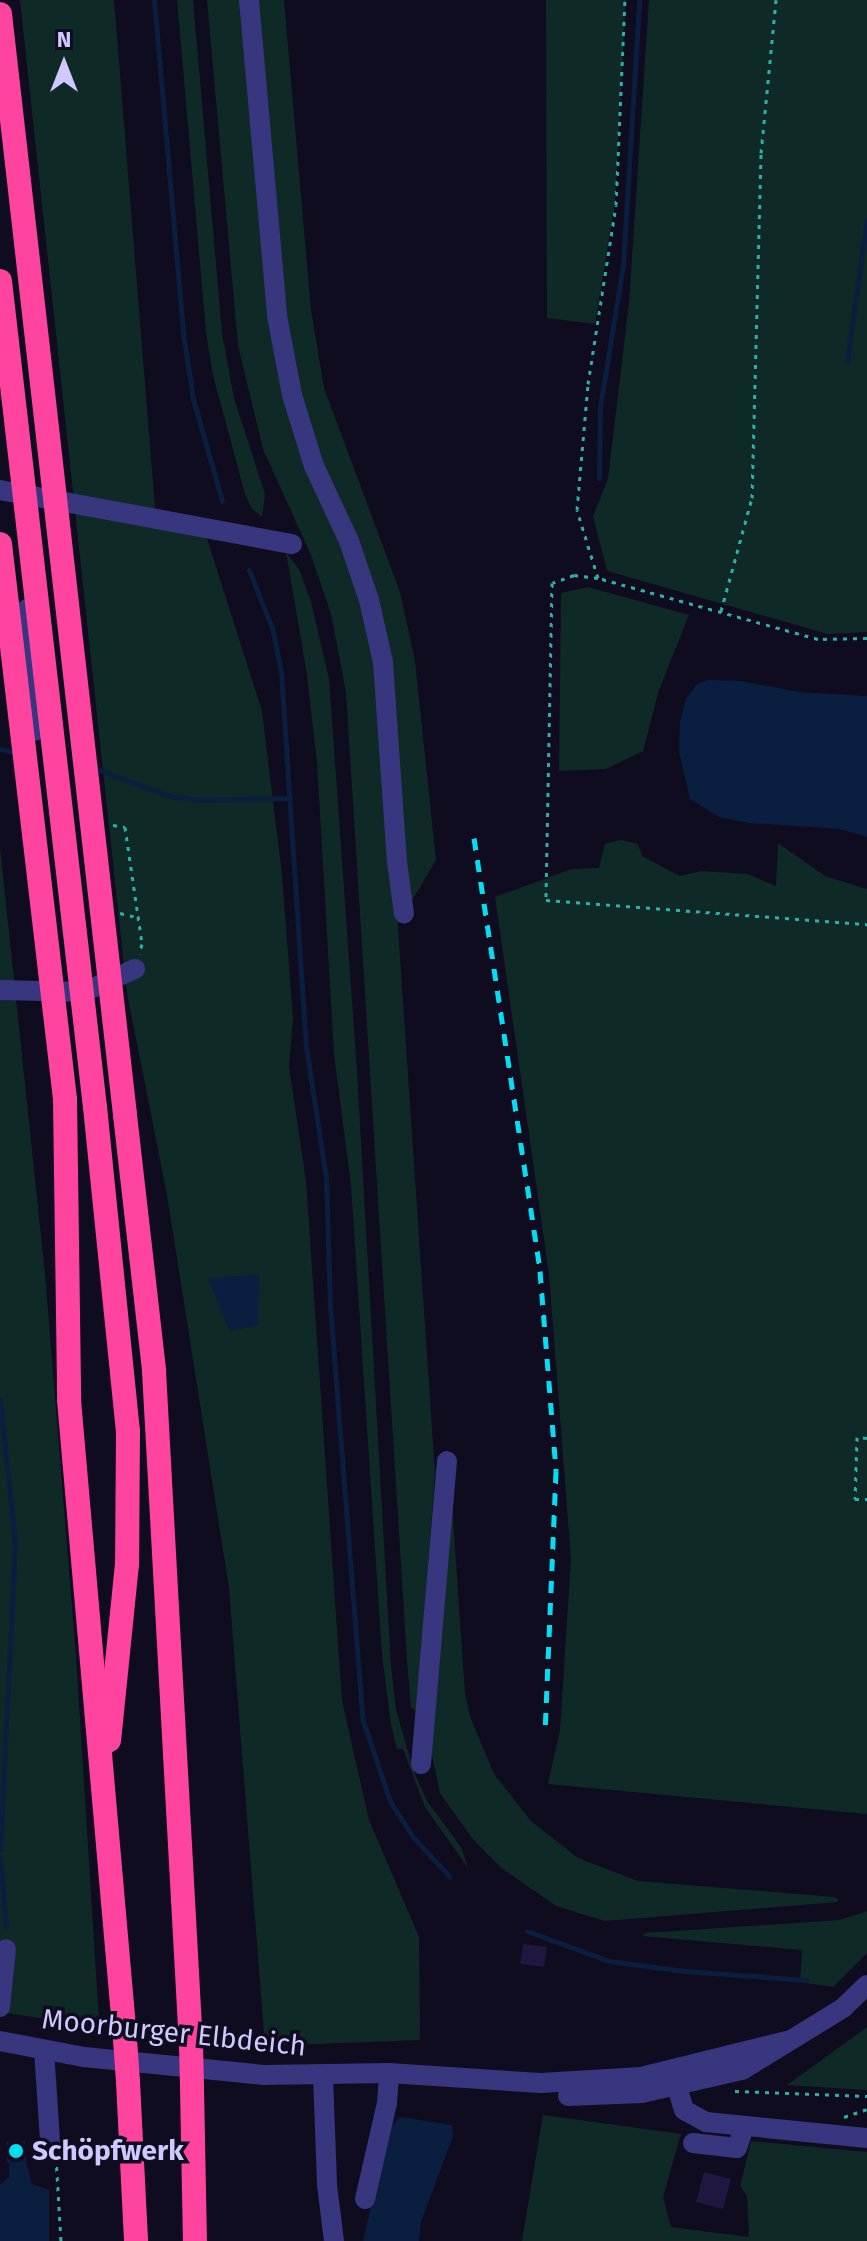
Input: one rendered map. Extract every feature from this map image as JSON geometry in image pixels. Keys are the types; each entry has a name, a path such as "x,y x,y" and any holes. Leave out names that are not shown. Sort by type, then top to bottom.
{"highway":[{"path":"0,14 154,1371 191,2045 195,2241"},
{"path":"0,281 95,1107 128,1446 126,1580 104,1790"},
{"path":"0,544 65,1099 69,1400 125,2039 136,2241"}],"street":[{"path":"249,0 277,316 297,410 314,466 349,541 369,600 383,662 397,862 404,914"},
{"path":"0,342 10,493 35,731"},
{"path":"10,493 292,544"},
{"path":"0,990 84,992 135,969"},
{"path":"421,1764 447,1461"},
{"path":"0,2007 6,1949"},
{"path":"867,1985 843,2008 755,2064 677,2087 683,2109 690,2116 706,2122 867,2138"},
{"name":"Moorburger Elbdeich","path":"0,2041 44,2050 254,2074 389,2073 486,2081 576,2083 650,2076 677,2087"},
{"path":"650,2076 787,2041"},
{"path":"44,2050 50,2141"},
{"path":"365,2199 387,2103 389,2073"},
{"path":"323,2075 327,2185 334,2241"},
{"name":"Moorburger Elbdeich","path":"486,2081 526,2093 572,2096 624,2095 677,2087"},
{"path":"693,2143 737,2148 744,2126"}],"path":[{"path":"598,578 577,510 588,384 616,205 625,0"},
{"path":"720,612 752,498 761,153 776,0"},
{"path":"867,638 818,639 598,578 574,575 552,583 546,900 867,924"},
{"path":"867,1438 857,1437 855,1499 867,1499"},
{"path":"710,2079 733,2091 867,2096"},
{"path":"50,2141 59,2163 61,2241"}],"green space":[{"path":"20,0 114,0 156,520 204,529 262,711 282,875 293,1018 289,1067 306,1181 342,1701 369,1820 419,1937 420,2040 265,2046 229,1588 167,1195 127,993"},
{"path":"177,0 193,0 222,333 234,398 265,494 262,517 252,509 245,494 213,375 206,332"},
{"path":"207,0 245,0 272,302 371,627 392,839 435,1473 417,1711 411,1708 407,1660 346,692 331,614 311,555 263,449 238,345"},
{"path":"249,0 284,0 311,310 324,388 400,592 415,661 436,860 404,914 383,662 292,395"},
{"path":"546,0 626,0 615,202 595,324 547,318"},
{"path":"649,0 867,0 867,632 828,634 607,571 593,516 608,479 629,303"},
{"path":"286,552 300,571 311,602 329,678 357,1072 396,1710 414,1772 427,1801 461,1847 468,1868 425,1807 403,1749 397,1749 391,1725 382,1655 351,1185 334,1054 317,762 306,668"},
{"path":"588,587 689,615 659,690 643,751 606,769 559,771 561,593"},
{"path":"621,840 638,844 642,856 680,876 701,871 747,874 776,886 778,843 825,876 867,889 867,1814 548,1784 560,1730 571,1559 549,1274 495,897 572,869 599,868 605,844"},
{"path":"0,847 45,1274 76,1656 99,2020 71,2023 0,2012"},
{"path":"452,1503 465,1694 471,1719 494,1774 531,1821 578,1858 638,1881 834,1897 839,1900 837,1902 605,1921 556,1906 500,1867 472,1838 440,1793 430,1746"},
{"path":"867,1911 867,1953 833,1987 800,1982 802,1950 643,1936 645,1933 840,1920"},
{"path":"867,2027 867,2090 787,2085"},
{"path":"543,2115 681,2134 663,2197 671,2227 749,2237 747,2196 740,2186 751,2141 867,2152 867,2241 522,2241"}],"water":[{"path":"708,680 740,681 799,692 867,696 867,837 839,829 749,823 719,817 690,799 679,752 680,721 686,699 697,684"},
{"path":"259,1274 258,1325 230,1331 208,1279"},
{"path":"400,2117 452,2125 453,2136 421,2222 419,2241 363,2241 389,2129"},
{"path":"26,2161 32,2184 49,2190 49,2241 0,2241 0,2185 9,2177 9,2162"}],"building":[{"path":"523,1944 547,1947 544,1967 520,1964"},
{"name":"Schöpfwerk","path":"25,2141 26,2161 7,2162 6,2142"},
{"path":"704,2172 731,2179 723,2209 696,2202"}],"waterway":[{"path":"154,0 183,333 193,399 222,501"},
{"path":"599,478 600,407 623,265 639,0"},
{"path":"847,361 867,219"},
{"path":"249,570 272,628 281,672 306,1047 326,1178 330,1306 363,1721 390,1801 413,1837 450,1877"},
{"path":"0,749 19,753"},
{"path":"91,767 169,796 200,800 290,798"},
{"path":"0,1400 15,1543 0,1850"},
{"path":"0,1857 6,1927"},
{"path":"527,1931 609,1961 684,1971 807,1980"}],"railway":[{"path":"474,838 540,1271 556,1471 545,1733"}],"place":[{"name":"Schöpfwerk","path":"16,2151"}]}
